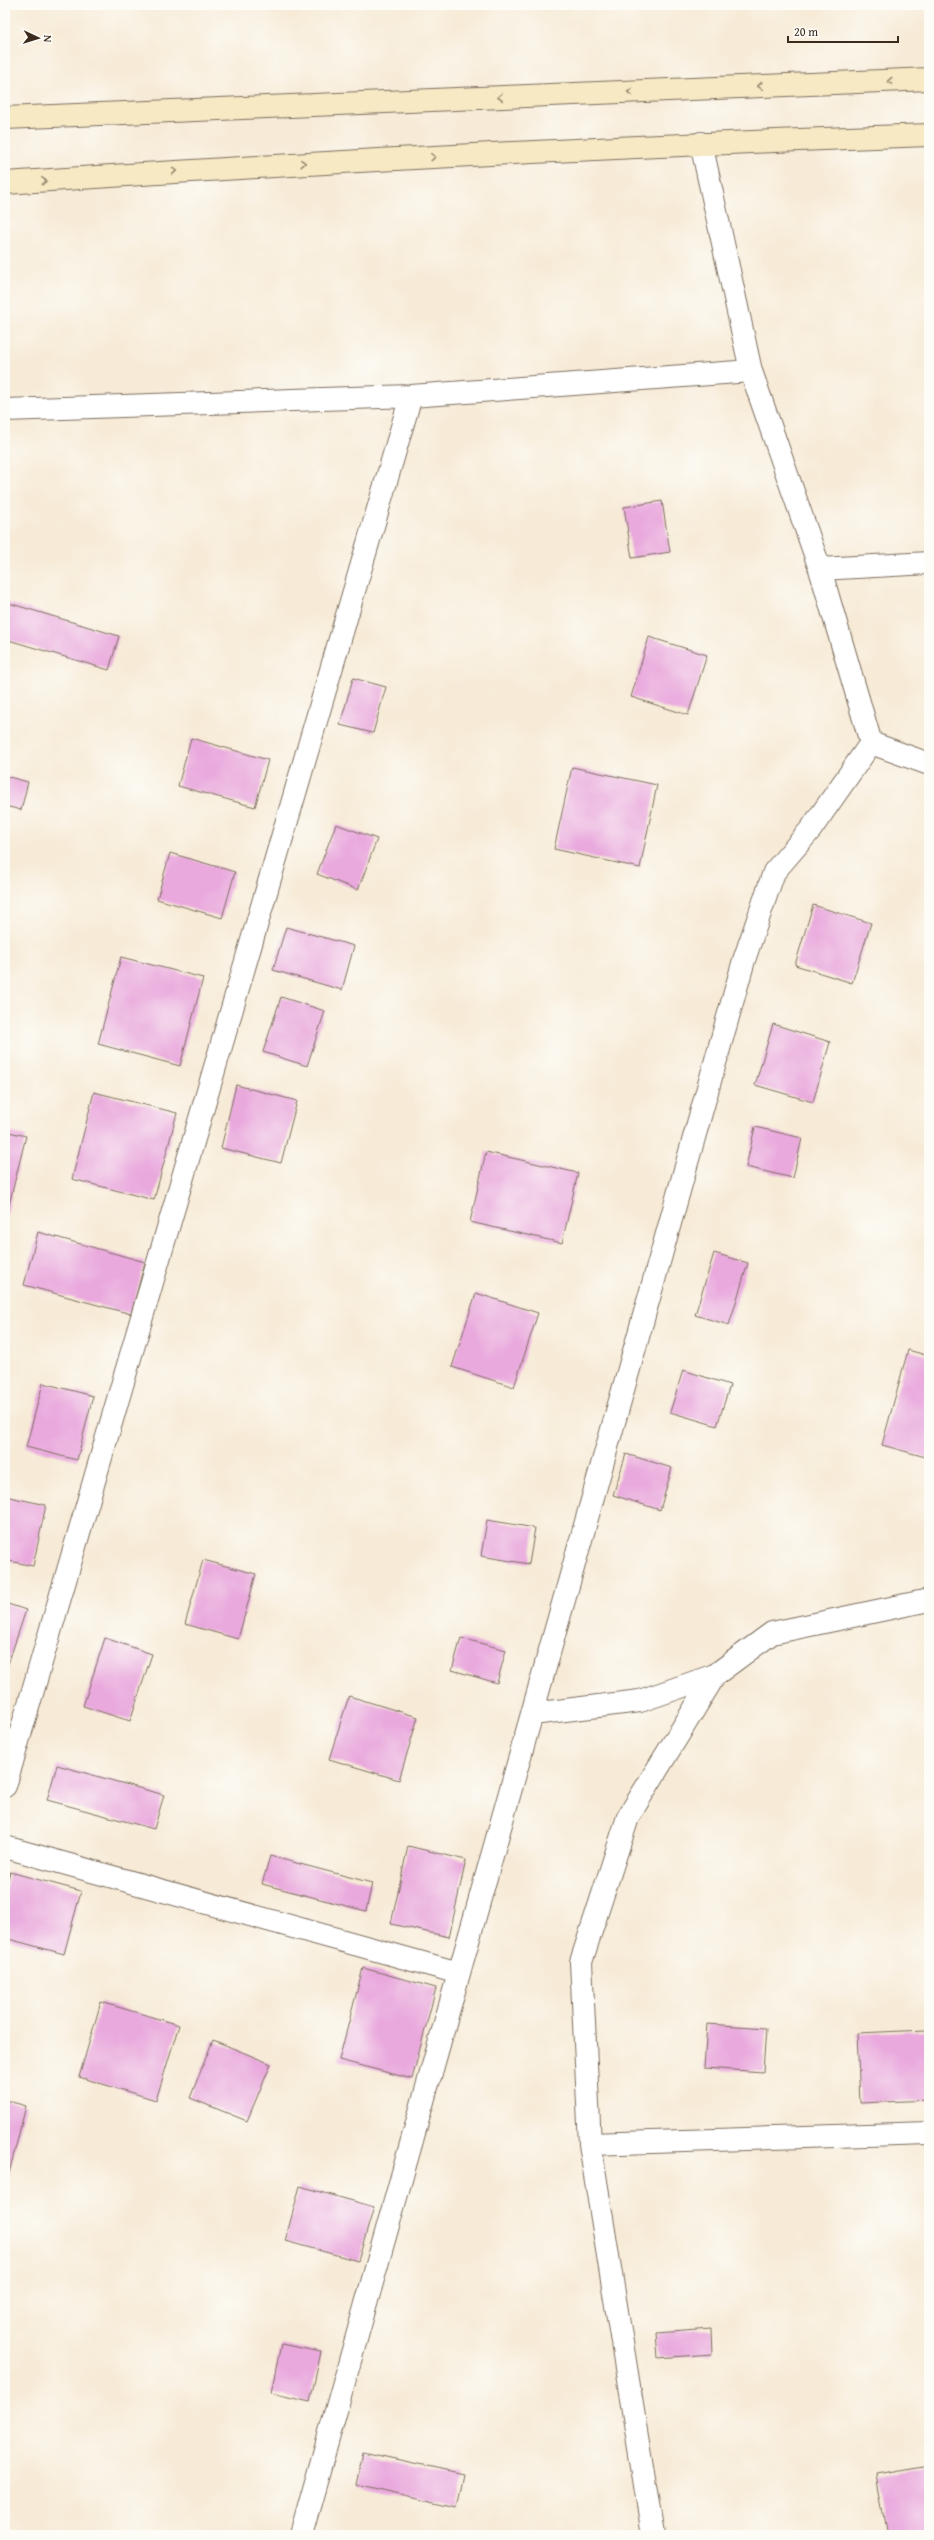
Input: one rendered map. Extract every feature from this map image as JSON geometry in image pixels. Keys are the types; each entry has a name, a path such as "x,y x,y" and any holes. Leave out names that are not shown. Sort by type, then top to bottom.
{"main road":[{"path":"5,118 929,79"},
{"path":"5,183 243,166 701,143 929,135"}],"street":[{"path":"701,143 751,371 820,569 871,742"},
{"path":"5,410 410,396 751,371"},
{"path":"5,1786 410,396"},
{"path":"820,569 929,563"},
{"path":"871,742 929,764"},
{"path":"301,2535 744,960 774,872 811,829 871,742"},
{"path":"532,1714 640,1701 715,1675 772,1633 929,1600"},
{"path":"653,2535 590,2144 581,1962 628,1817 715,1675"},
{"path":"5,1847 459,1973"},
{"path":"590,2144 929,2133"}],"building":[{"path":"662,501 670,552 632,558 624,507"},
{"path":"5,602 119,636 109,670 5,639"},
{"path":"649,637 707,655 688,715 631,697"},
{"path":"353,678 386,687 373,733 340,725"},
{"path":"191,738 268,760 255,807 178,786"},
{"path":"572,767 657,785 640,868 554,849"},
{"path":"5,776 28,782 21,810 5,806"},
{"path":"336,824 377,839 358,890 317,874"},
{"path":"170,853 235,872 222,918 157,899"},
{"path":"813,905 871,923 852,983 795,965"},
{"path":"286,927 354,946 342,990 273,970"},
{"path":"121,957 203,978 180,1066 98,1044"},
{"path":"281,997 325,1011 307,1066 263,1052"},
{"path":"773,1024 830,1042 813,1102 755,1085"},
{"path":"236,1085 297,1101 281,1163 221,1148"},
{"path":"94,1092 177,1113 154,1200 72,1179"},
{"path":"755,1127 802,1138 793,1178 746,1167"},
{"path":"5,1131 26,1136 6,1217 5,1217"},
{"path":"486,1152 578,1173 562,1243 470,1222"},
{"path":"38,1232 145,1262 131,1314 24,1285"},
{"path":"714,1253 748,1263 729,1325 695,1315"},
{"path":"476,1293 538,1313 514,1387 452,1367"},
{"path":"908,1350 929,1356 929,1458 882,1445"},
{"path":"683,1370 730,1385 717,1426 670,1412"},
{"path":"43,1383 93,1396 77,1460 26,1447"},
{"path":"626,1454 672,1468 660,1510 613,1495"},
{"path":"5,1496 46,1505 33,1566 5,1560"},
{"path":"487,1520 535,1528 529,1564 481,1556"},
{"path":"203,1560 256,1574 238,1639 185,1624"},
{"path":"5,1603 26,1610 5,1673"},
{"path":"105,1638 152,1654 130,1721 83,1706"},
{"path":"461,1638 506,1650 497,1683 452,1670"},
{"path":"349,1696 418,1717 399,1780 329,1759"},
{"path":"57,1765 164,1795 154,1829 47,1800"},
{"path":"408,1846 466,1860 449,1937 391,1924"},
{"path":"270,1856 372,1883 366,1911 262,1884"},
{"path":"10,1872 81,1891 64,1954 5,1938 5,1890"},
{"path":"363,1968 436,1988 412,2079 339,2060"},
{"path":"101,2002 179,2025 156,2100 79,2077"},
{"path":"707,2024 766,2028 763,2072 704,2068"},
{"path":"927,2030 929,2100 860,2103 857,2033"},
{"path":"213,2040 271,2064 247,2121 190,2098"},
{"path":"5,2100 26,2106 6,2185 5,2185"},
{"path":"300,2186 374,2207 358,2261 285,2241"},
{"path":"711,2329 712,2354 658,2358 656,2333"},
{"path":"281,2344 321,2352 310,2402 271,2393"},
{"path":"363,2452 464,2474 457,2508 356,2485"},
{"path":"929,2465 929,2535 887,2535 876,2474"}]}
